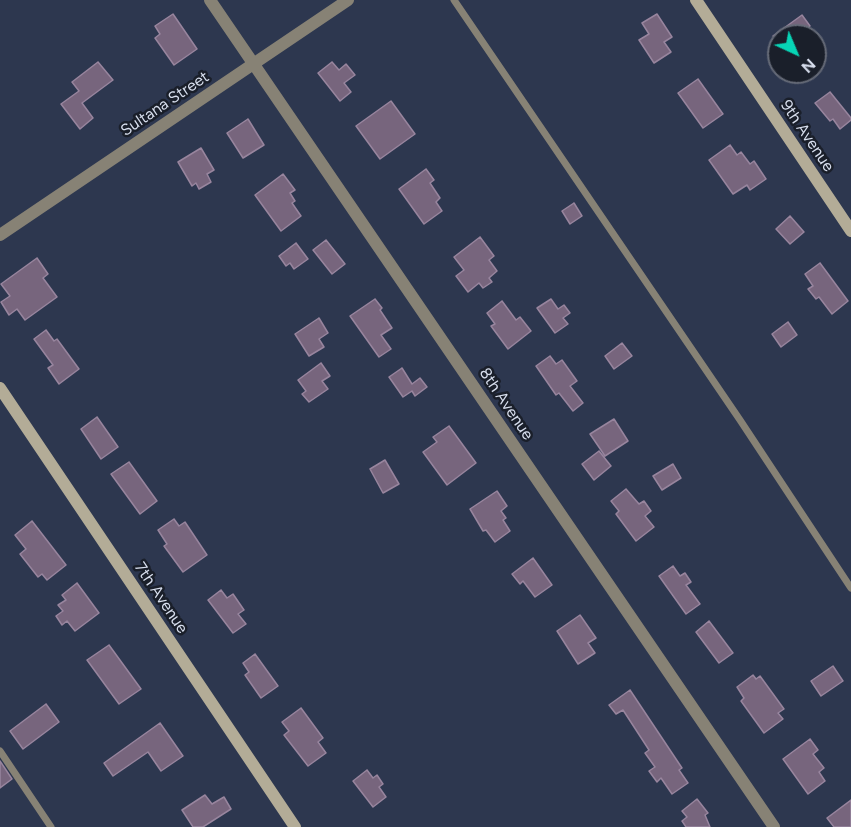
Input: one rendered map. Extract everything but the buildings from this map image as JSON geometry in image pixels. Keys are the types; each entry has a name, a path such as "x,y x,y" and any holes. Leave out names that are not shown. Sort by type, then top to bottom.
{"street":[{"name":"8th Avenue","path":"210,0 774,827"},
{"name":"Sultana Street","path":"0,235 348,0"},
{"name":"9th Avenue","path":"696,0 851,231"},
{"name":"7th Avenue","path":"0,388 295,827"}],"lane":[{"path":"454,0 733,410 851,588"},
{"path":"0,751 51,827"}]}
